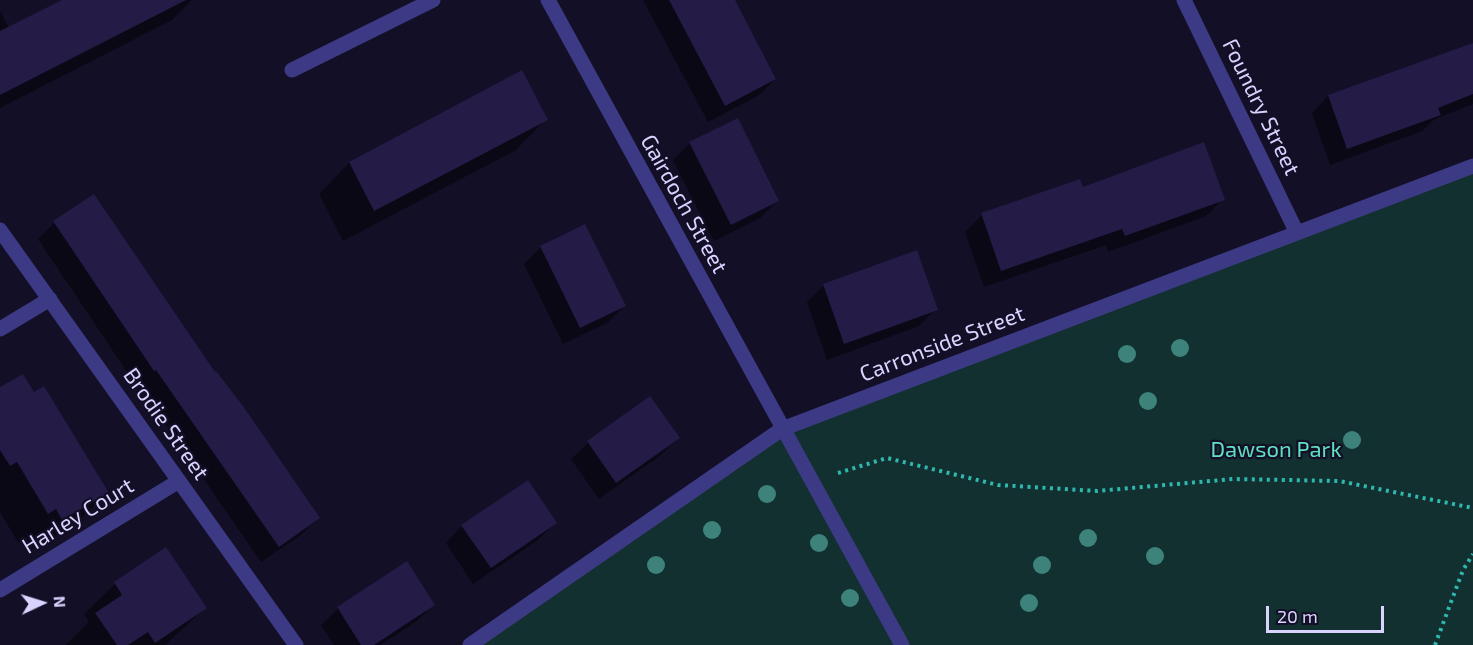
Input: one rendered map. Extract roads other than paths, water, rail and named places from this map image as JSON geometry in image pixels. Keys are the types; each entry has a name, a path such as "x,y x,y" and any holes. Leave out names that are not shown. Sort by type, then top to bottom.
{"street":[{"path":"291,70 433,0"},
{"name":"Gairdoch Street","path":"548,0 902,645"},
{"name":"Foundry Street","path":"1184,0 1297,233"},
{"name":"Carronside Street","path":"471,645 782,429 1473,166"},
{"name":"Brodie Street","path":"0,230 296,645"},
{"path":"0,329 50,299"},
{"name":"Harley Court","path":"0,590 179,481"}],"park label":[{"name":"Dawson Park","path":"1276,450"}]}
